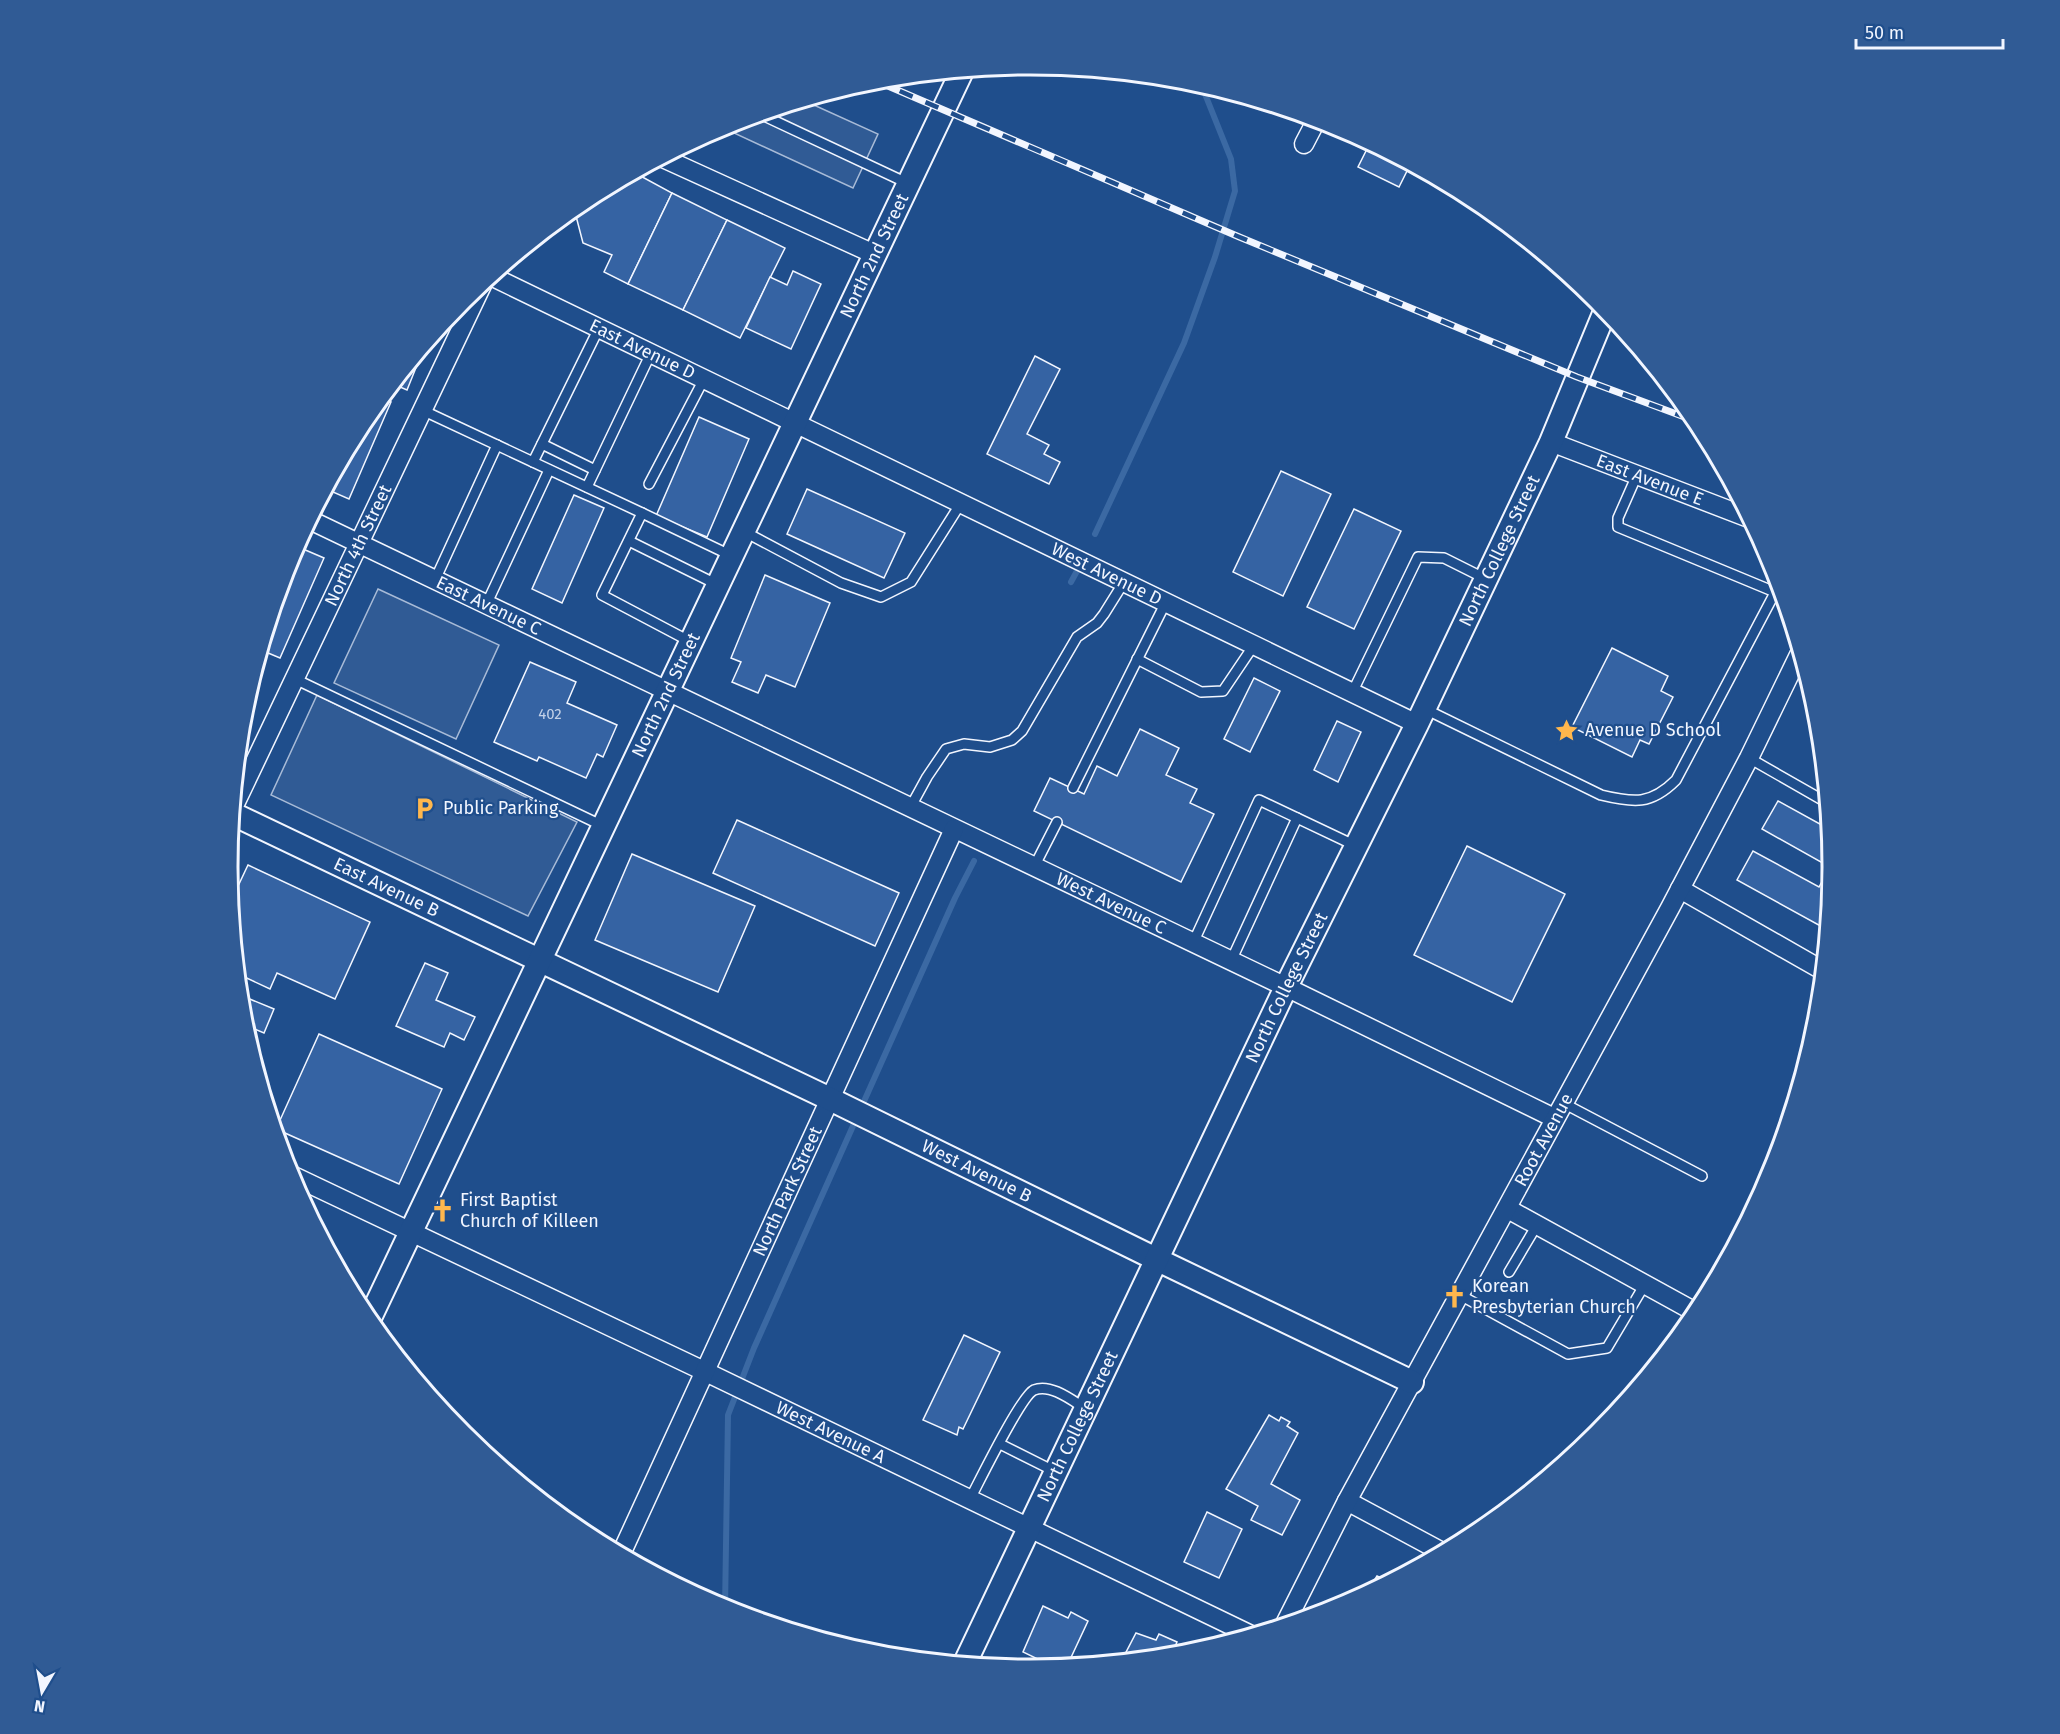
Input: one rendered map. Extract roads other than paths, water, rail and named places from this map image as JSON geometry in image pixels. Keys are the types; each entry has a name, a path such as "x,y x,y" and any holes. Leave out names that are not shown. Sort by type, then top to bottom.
{"street":[{"name":"North 2nd Street","path":"374,1311 958,79"},
{"path":"1304,144 1313,127"},
{"path":"671,162 874,254"},
{"name":"East Avenue D","path":"499,280 795,423"},
{"name":"North 4th Street","path":"243,788 473,305"},
{"name":"North College Street","path":"967,1656 1286,987 1421,717 1551,442 1601,319"},
{"name":"West Avenue D","path":"795,423 1352,693 1421,717"},
{"name":"East Avenue E","path":"1551,442 1738,514"},
{"name":"East Avenue C","path":"317,523 667,692"},
{"name":"Root Avenue","path":"1289,1615 1347,1501 1508,1209 1558,1111 1680,889 1749,758 1795,663"},
{"name":"West Avenue C","path":"667,692 1286,987 1558,1111"},
{"name":"East Avenue B","path":"240,817 540,961"},
{"name":"North Park Street","path":"624,1547 712,1375 837,1102 954,829"},
{"path":"1680,889 1815,966"},
{"name":"West Avenue B","path":"540,961 837,1102 1412,1382"},
{"name":"West Avenue A","path":"303,1181 1241,1630"},
{"path":"1508,1209 1688,1308"},
{"path":"1347,1501 1434,1548"}],"lane":[{"path":"770,119 909,183"},
{"path":"532,462 599,328"},
{"path":"587,487 651,353"},
{"path":"649,484 704,379"},
{"path":"422,410 732,556"},
{"path":"542,444 595,470"},
{"path":"435,580 497,445"},
{"path":"486,604 549,470"},
{"path":"1637,475 1618,518 1618,527 1770,586"},
{"path":"743,531 841,583 881,597 911,582 961,503"},
{"path":"642,513 602,595 691,642"},
{"path":"629,541 718,585"},
{"path":"1352,693 1418,557 1444,558 1486,579"},
{"path":"910,808 946,748 964,744 990,747 1012,740 1022,731 1077,637 1097,623 1124,582"},
{"path":"1421,717 1601,795 1633,802 1649,799 1665,792 1676,780 1774,595"},
{"path":"1073,789 1166,602"},
{"path":"1137,659 1201,692 1223,692 1254,645"},
{"path":"295,679 603,826"},
{"path":"1749,758 1818,798"},
{"path":"1193,943 1259,800 1356,846"},
{"path":"1231,961 1297,818"},
{"path":"1034,867 1057,822"},
{"path":"1558,1111 1702,1176"},
{"path":"1509,1272 1537,1225"},
{"path":"1460,1295 1568,1354 1607,1348 1644,1284"},
{"path":"970,1499 1028,1396 1034,1390 1044,1389 1060,1394 1086,1409"},
{"path":"1000,1444 1056,1472"}],"waterway":[{"path":"1095,534 1184,343 1215,257 1235,191 1231,159 1205,95"},
{"path":"1071,582 1077,571"},
{"path":"861,1108 955,898 974,861"},
{"path":"725,1598 728,1415 754,1348 857,1117"}],"railway":[{"path":"891,87 1237,236 1577,377 1681,415"}],"place":[{"name":"Avenue D School","path":"1567,730"},
{"name":"Public Parking","path":"425,808"},
{"name":"First Baptist Church of Killeen","path":"442,1210"},
{"name":"Korean Presbyterian Church","path":"1454,1296"}]}
